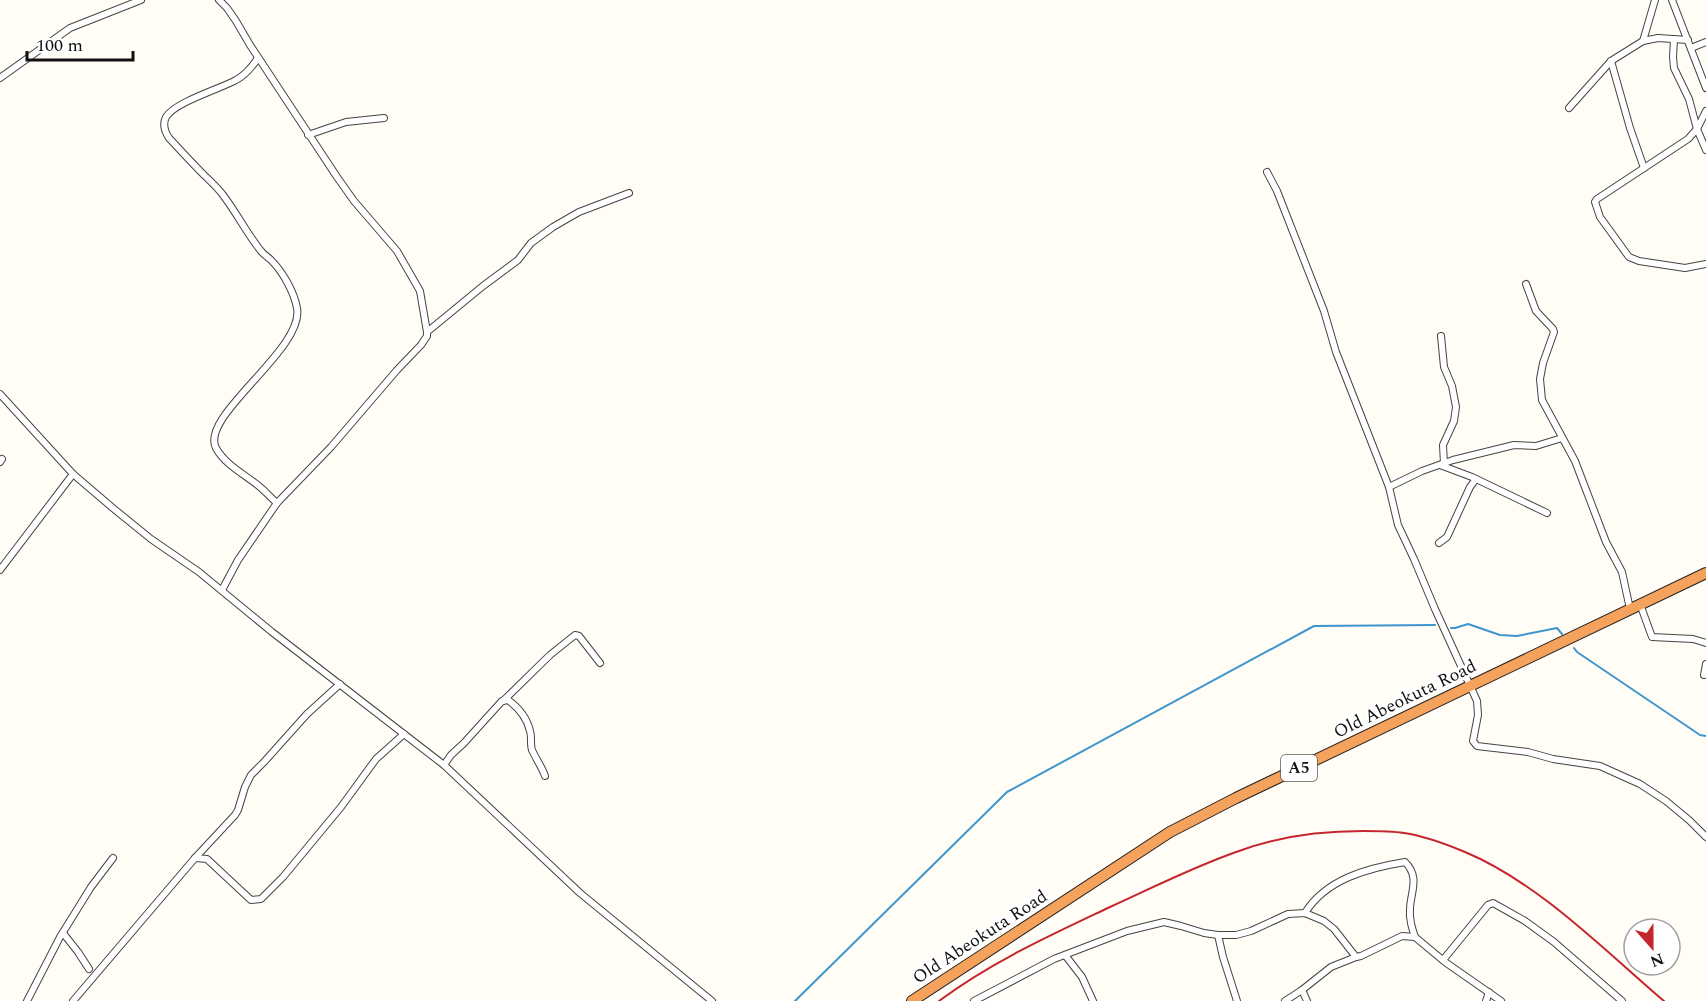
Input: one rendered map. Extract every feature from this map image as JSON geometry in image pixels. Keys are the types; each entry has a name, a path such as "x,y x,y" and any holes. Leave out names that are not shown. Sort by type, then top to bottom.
{"highway":[{"name":"Old Abeokuta Road","path":"912,1001 1170,832 1236,798 1706,573"}],"street":[{"path":"0,78 70,28 141,0"},
{"path":"219,0 232,14 308,135 354,201 397,251 420,291 427,332 421,345 331,447 277,503 238,560 222,590"},
{"path":"1643,41 1655,0"},
{"path":"1672,0 1706,88"},
{"path":"1569,108 1611,62 1643,41 1651,39 1688,40"},
{"path":"1674,39 1674,68 1689,99 1696,129 1706,150"},
{"path":"1691,48 1706,42"},
{"path":"258,58 246,74 237,80 198,97 167,115 164,127 165,133 176,146 221,192 261,251 276,267 296,304 297,322 294,329 256,379 232,405 213,438 214,446 223,457 277,503"},
{"path":"1611,62 1644,168"},
{"path":"1706,111 1688,139 1595,200 1600,217 1629,257 1685,268 1706,264"},
{"path":"308,135 346,122 384,118"},
{"path":"1267,172 1324,311 1336,352 1389,487 1398,525 1478,707 1473,741 1477,746 1528,752 1553,759 1600,766 1658,795 1706,837"},
{"path":"427,332 518,260 531,243 553,227 579,212 629,193"},
{"path":"1526,284 1536,311 1553,329 1540,379 1546,408 1575,461 1606,542 1622,572 1635,606 1652,637 1694,639 1706,642"},
{"path":"1441,336 1444,367 1452,386 1456,407 1454,421 1443,445 1442,465"},
{"path":"0,394 74,474 152,539 222,590 272,632 444,765 580,892 712,1001"},
{"path":"1389,487 1422,471 1442,465 1514,445 1536,446 1562,438"},
{"path":"1442,465 1548,513"},
{"path":"0,570 74,474"},
{"path":"1439,543 1447,537 1476,479"},
{"path":"444,765 502,701 574,635 579,636 600,663"},
{"path":"1704,675 1706,664"},
{"path":"73,1001 238,810 251,775 307,714 340,684"},
{"path":"502,701 508,700 521,711 531,733 533,752 545,776"},
{"path":"195,858 207,860 251,900 261,899 310,845 376,759 404,734"},
{"path":"27,1001 63,933 113,858"},
{"path":"1305,913 1317,897 1330,886 1346,878 1405,862 1414,882 1410,916 1415,937"},
{"path":"1443,960 1488,905 1493,903 1525,921 1554,942 1622,1001"},
{"path":"974,1001 1065,955 1127,931 1164,922 1204,933 1236,935 1251,931 1288,914 1305,913 1324,921 1334,929 1356,957"},
{"path":"63,933 89,969"},
{"path":"1218,935 1237,1001"},
{"path":"1285,1001 1331,967 1402,936 1415,937 1501,1001"},
{"path":"1065,955 1082,977 1093,1001"},
{"path":"1302,990 1307,1001"},
{"path":"1486,1001 1489,993"}],"waterway":[{"path":"1451,628 1468,624 1500,635 1517,636 1557,628 1562,634"},
{"path":"795,1001 1007,792 1314,626 1435,625"},
{"path":"1574,648 1700,735 1706,736"}],"railway":[{"path":"939,1001 979,974 1022,950 1206,863 1285,838 1316,833 1363,831 1419,836 1458,849 1492,865 1544,899 1594,939 1664,1001"}]}
